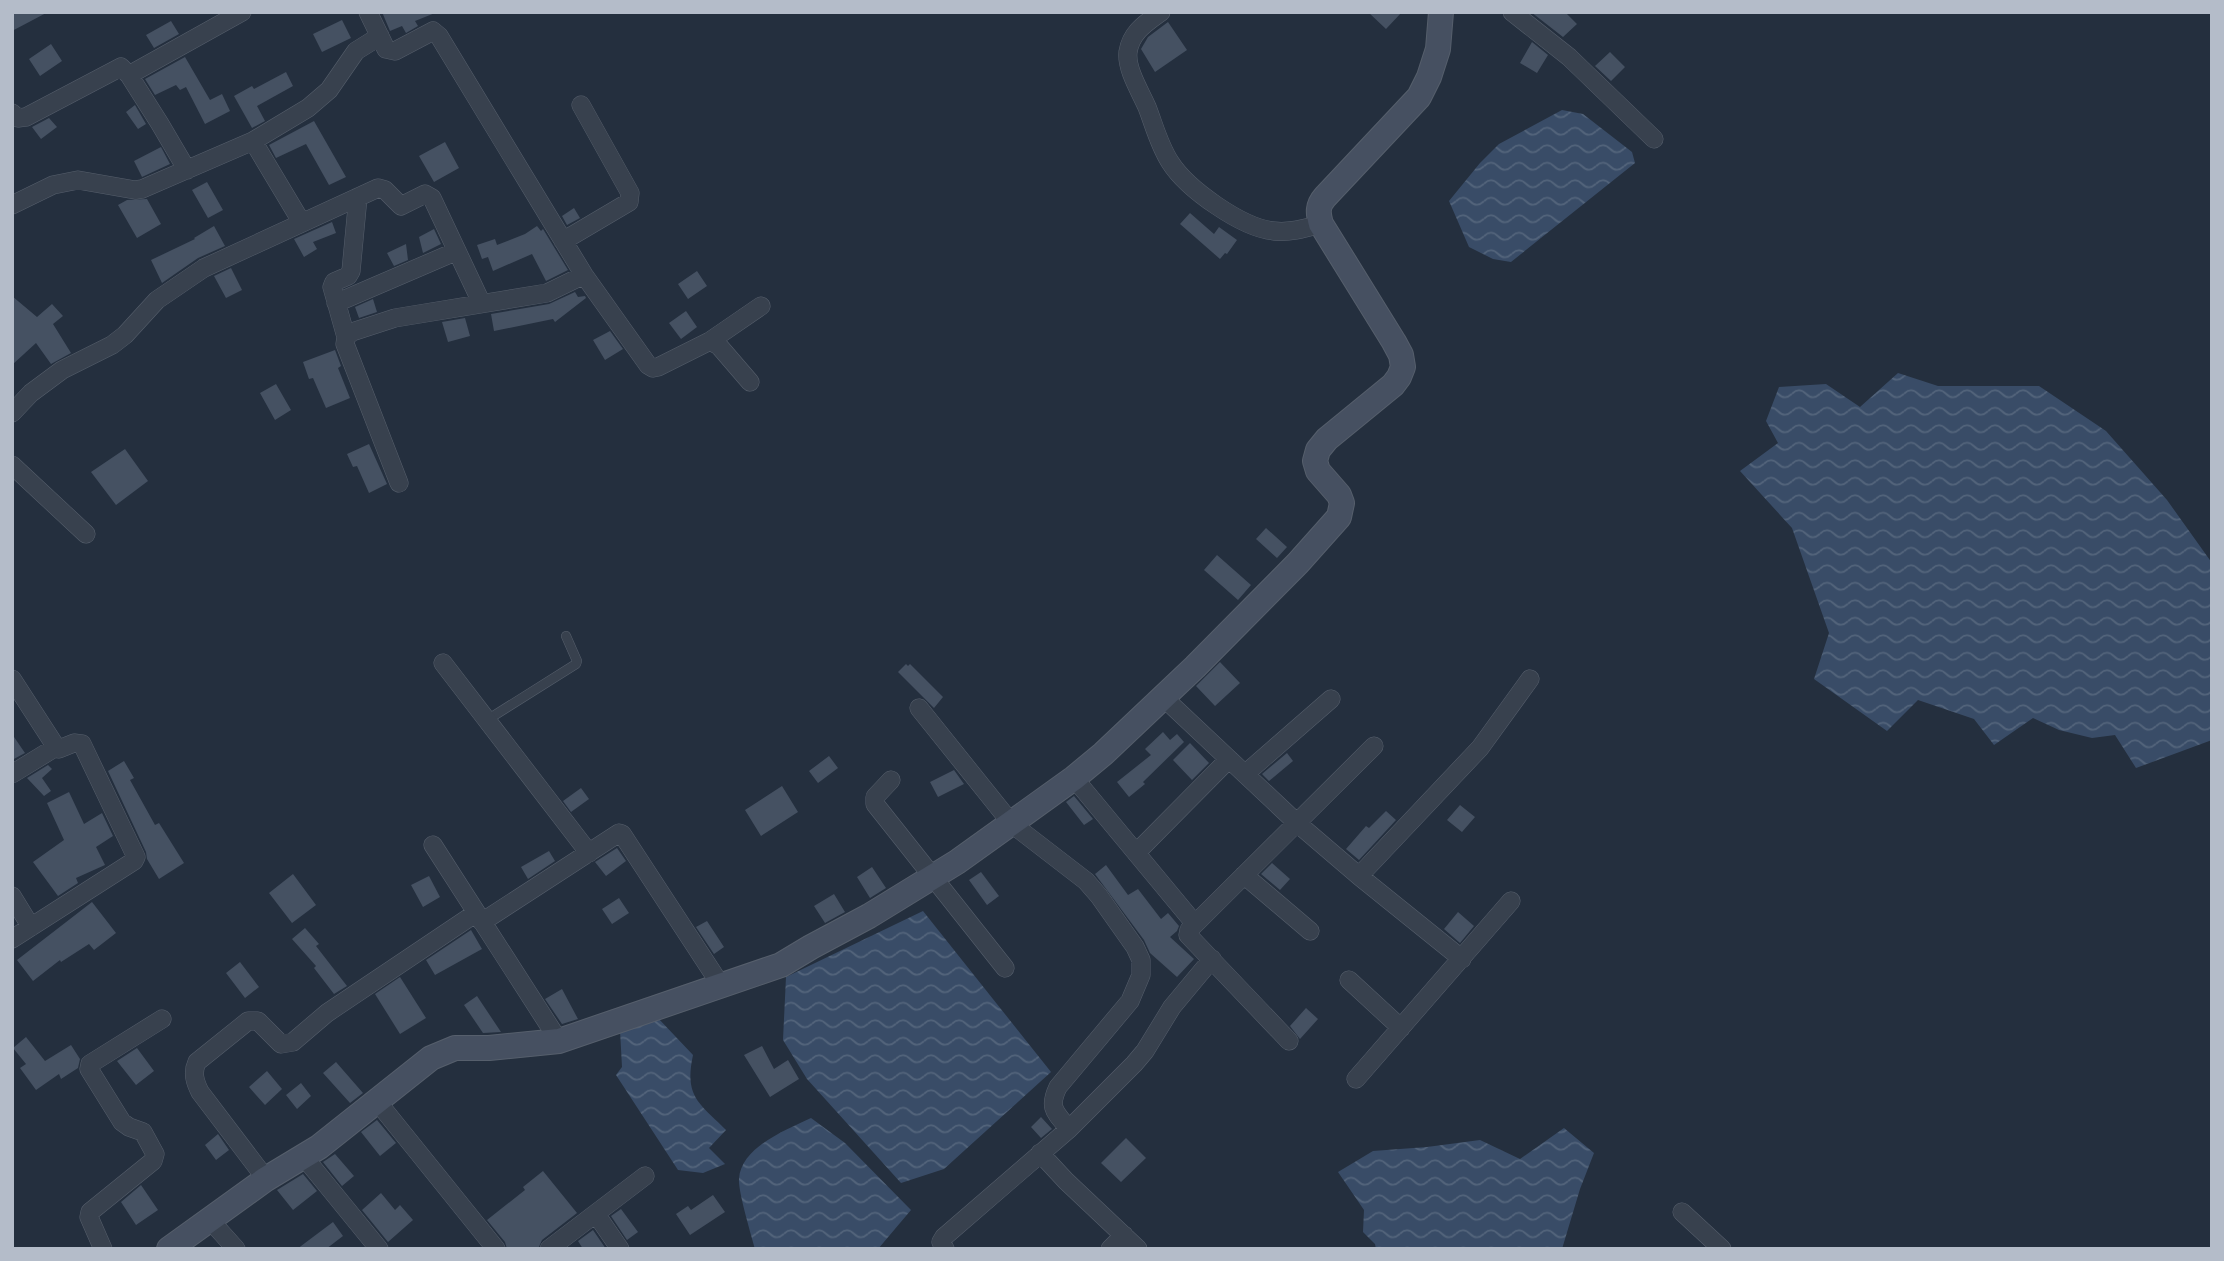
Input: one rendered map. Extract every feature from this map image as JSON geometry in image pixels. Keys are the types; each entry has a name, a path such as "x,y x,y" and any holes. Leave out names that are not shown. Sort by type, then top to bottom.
{"street":[{"path":"129,75 242,12"},
{"path":"368,12 386,49 395,51 433,31 437,33 584,275 648,365 658,367 710,341 761,306"},
{"path":"1161,12 1136,32 1130,43 1128,61 1163,149 1176,171 1209,203 1258,227 1276,232 1321,224"},
{"path":"169,1249 266,1179 304,1157 410,1073 444,1051 559,1041 781,965 931,877 1012,824 1074,778 1164,698 1298,563 1339,517 1342,503 1339,495 1318,471 1315,461 1318,450 1327,439 1393,385 1403,367 1401,355 1394,342 1321,224 1318,212 1319,203 1419,97 1438,49 1441,12"},
{"path":"1512,12 1569,57 1654,138"},
{"path":"12,205 53,185 71,181 87,180 135,190 254,141 320,99 337,80 356,51 380,36"},
{"path":"12,113 18,118 26,117 118,67 123,68 187,170"},
{"path":"563,241 629,202 631,197 581,105"},
{"path":"254,141 302,223"},
{"path":"12,413 31,393 62,370 112,345 125,335 157,300 204,268 379,188 401,206 425,194 432,198 481,302"},
{"path":"358,197 351,271 348,276 332,284 346,337 345,344 399,483"},
{"path":"337,303 457,251"},
{"path":"346,337 352,332 388,319 547,293 584,275"},
{"path":"710,341 719,345 750,382"},
{"path":"12,465 86,534"},
{"path":"443,663 589,853"},
{"path":"12,679 56,747"},
{"path":"1359,876 1480,748 1530,679"},
{"path":"1164,698 1297,823 1462,959"},
{"path":"1245,774 1331,699"},
{"path":"919,708 1012,824 1086,881 1111,912 1141,960 1141,975 1129,1002 1058,1087 1052,1100 1054,1110 1069,1129"},
{"path":"12,774 56,747 59,749 74,743 82,744 136,857 12,939"},
{"path":"1289,1041 1188,935 1189,930 1374,746"},
{"path":"1136,853 1229,759"},
{"path":"1074,778 1195,924"},
{"path":"891,780 875,797 875,804 1005,968"},
{"path":"266,1179 200,1092 194,1078 197,1062 248,1021 258,1021 281,1044 293,1042 327,1013 619,834 622,834 722,987"},
{"path":"433,845 559,1041"},
{"path":"1244,875 1310,931"},
{"path":"12,896 32,927"},
{"path":"1356,1079 1511,901"},
{"path":"945,1249 941,1242 944,1237 1069,1129 1145,1051 1172,1007 1212,959"},
{"path":"1349,980 1401,1028"},
{"path":"103,1249 89,1217 90,1212 153,1161 155,1154 143,1132 122,1122 89,1069 90,1064 162,1019"},
{"path":"376,1100 496,1249"},
{"path":"1040,1153 1138,1249"},
{"path":"304,1157 379,1249"},
{"path":"549,1249 645,1176"},
{"path":"1682,1212 1722,1249"},
{"path":"596,1214 620,1249"},
{"path":"210,1220 236,1249"},
{"path":"1110,1249 1124,1235"}],"lane":[{"path":"487,720 576,664 577,660 566,636"}],"water":[{"path":"1562,110 1583,114 1632,152 1635,163 1511,262 1493,259 1469,247 1449,201 1499,144"},
{"path":"1898,373 1938,386 2039,386 2106,431 2167,500 2212,563 2212,740 2136,768 2115,735 2092,738 2059,730 2033,718 1994,745 1974,719 1918,700 1887,731 1814,679 1829,633 1792,528 1740,471 1778,443 1766,421 1779,387 1826,384 1860,407"},
{"path":"923,911 1051,1072 944,1169 901,1183 807,1079 783,1040 786,977"},
{"path":"657,1017 693,1055 692,1090 701,1105 726,1130 709,1148 725,1164 703,1173 678,1170 616,1075 622,1067 620,1030"},
{"path":"811,1118 845,1143 911,1210 878,1249 755,1249 741,1193 739,1179 742,1168 756,1149 766,1141"},
{"path":"1564,1128 1594,1153 1562,1249 1376,1249 1375,1244 1363,1232 1364,1210 1338,1172 1373,1151 1480,1140 1520,1159"}],"building":[{"path":"12,12 48,12 12,31"},
{"path":"382,12 435,13 415,21 418,26 406,33 402,26 390,31"},
{"path":"1368,12 1402,12 1386,29"},
{"path":"1531,12 1565,12 1577,24 1563,37"},
{"path":"342,20 351,38 322,52 313,34"},
{"path":"171,21 179,34 154,48 146,35"},
{"path":"1168,22 1187,50 1155,72 1141,49 1148,37"},
{"path":"1532,42 1548,55 1537,73 1520,63"},
{"path":"51,44 62,61 40,76 29,59"},
{"path":"1610,52 1625,67 1611,81 1595,66"},
{"path":"185,57 210,100 222,94 230,111 205,124 186,87 180,90 176,85 155,95 145,79"},
{"path":"286,72 293,86 257,106 265,121 252,128 234,96"},
{"path":"135,105 146,124 138,129 126,112"},
{"path":"49,118 57,127 41,139 32,127"},
{"path":"314,121 346,177 329,185 306,144 276,158 269,145"},
{"path":"445,142 459,168 434,182 419,156"},
{"path":"161,147 170,164 142,177 134,161"},
{"path":"207,182 223,210 208,218 192,190"},
{"path":"147,199 161,224 137,238 118,205 127,200"},
{"path":"574,208 580,218 567,225 562,216"},
{"path":"1190,213 1214,234 1219,227 1237,240 1227,254 1220,259 1180,224"},
{"path":"332,222 336,233 313,242 317,249 304,257 294,239"},
{"path":"214,226 225,246 198,258 162,283 151,260 195,239"},
{"path":"537,226 541,231 543,229 568,270 546,281 532,254 493,271 488,257 482,259 477,245 495,239 497,245"},
{"path":"434,229 441,244 423,253 419,237"},
{"path":"406,244 408,260 394,266 387,253"},
{"path":"231,268 242,290 226,298 214,276"},
{"path":"697,271 707,286 688,299 678,284"},
{"path":"575,292 578,297 586,298 555,322 553,319 494,331 491,314 549,304"},
{"path":"12,296 37,317 52,304 63,316 53,324 71,353 51,364 36,343 12,365"},
{"path":"373,299 377,312 359,318 355,307"},
{"path":"686,311 697,327 681,339 669,323"},
{"path":"465,318 470,336 448,342 442,322"},
{"path":"610,331 623,349 605,360 593,340"},
{"path":"335,350 341,366 338,368 350,398 326,408 313,378 309,379 303,362"},
{"path":"276,384 291,410 275,420 260,393"},
{"path":"369,444 387,484 369,493 357,466 353,467 347,454"},
{"path":"125,449 148,481 116,505 91,472"},
{"path":"1266,528 1287,547 1277,558 1256,539"},
{"path":"1217,555 1251,585 1238,600 1204,570"},
{"path":"1220,662 1240,683 1215,706 1196,686"},
{"path":"906,664 910,664 943,697 934,708 898,672"},
{"path":"1163,732 1170,740 1177,734 1184,742 1143,782 1145,784 1129,797 1117,782 1151,755 1145,749"},
{"path":"12,734 25,753 12,760"},
{"path":"1190,743 1209,763 1192,780 1173,760"},
{"path":"1287,753 1293,761 1269,781 1262,774"},
{"path":"829,756 838,768 818,783 809,771"},
{"path":"124,761 134,778 130,780 155,825 159,823 184,863 159,879 147,859 108,771"},
{"path":"48,765 52,769 42,778 51,791 44,796 27,778"},
{"path":"954,770 964,784 938,797 930,782"},
{"path":"782,786 798,812 761,836 745,810"},
{"path":"581,788 589,799 571,812 563,801"},
{"path":"69,792 84,824 102,813 113,836 96,847 105,865 76,878 78,883 58,896 33,862 64,840 47,803"},
{"path":"1074,796 1093,819 1084,825 1066,802"},
{"path":"1460,805 1475,817 1462,832 1447,820"},
{"path":"1386,811 1396,820 1359,860 1346,849 1366,826 1369,828"},
{"path":"617,848 626,861 606,876 595,862"},
{"path":"549,851 555,861 528,879 521,867"},
{"path":"1272,863 1290,879 1280,890 1261,874"},
{"path":"1106,865 1128,895 1138,889 1161,919 1168,913 1179,926 1170,937 1194,959 1177,977 1150,953 1144,940 1095,874"},
{"path":"872,867 886,888 870,898 857,877"},
{"path":"981,872 999,896 987,905 969,880"},
{"path":"293,874 316,905 292,923 269,893"},
{"path":"429,876 440,897 423,907 411,885"},
{"path":"834,894 845,912 825,923 814,906"},
{"path":"619,898 629,913 612,924 602,909"},
{"path":"92,902 116,933 94,950 89,944 61,962 60,960 33,981 17,960"},
{"path":"1458,912 1474,926 1460,943 1444,929"},
{"path":"707,921 724,947 714,954 696,927"},
{"path":"305,928 347,986 334,994 314,968 316,966 292,939"},
{"path":"471,930 482,949 435,975 426,960"},
{"path":"240,962 259,987 245,998 226,973"},
{"path":"400,977 426,1018 400,1034 375,994"},
{"path":"562,989 578,1019 562,1024 545,999"},
{"path":"477,996 501,1032 483,1033 464,1005"},
{"path":"1306,1008 1318,1019 1300,1039 1290,1026"},
{"path":"26,1037 45,1061 71,1045 80,1059 78,1068 61,1079 59,1074 36,1090 20,1068 26,1064 13,1048"},
{"path":"762,1046 774,1069 788,1060 799,1079 770,1097 744,1055"},
{"path":"137,1048 154,1071 136,1085 117,1061"},
{"path":"336,1062 363,1093 350,1103 323,1073"},
{"path":"267,1071 282,1089 265,1105 249,1087"},
{"path":"301,1083 311,1096 297,1109 286,1095"},
{"path":"1041,1117 1052,1129 1041,1138 1031,1127"},
{"path":"377,1120 396,1143 380,1156 361,1132"},
{"path":"218,1134 229,1150 216,1160 205,1145"},
{"path":"1126,1138 1146,1158 1121,1182 1101,1163"},
{"path":"335,1154 354,1176 342,1186 323,1162"},
{"path":"543,1171 577,1213 542,1240 538,1249 507,1249 505,1242 487,1220 525,1190 523,1187"},
{"path":"303,1174 317,1191 293,1210 277,1190"},
{"path":"141,1185 158,1210 136,1225 121,1202"},
{"path":"381,1193 395,1210 400,1205 413,1220 388,1242 362,1210"},
{"path":"713,1195 725,1212 690,1235 676,1214 688,1206 691,1210"},
{"path":"621,1209 638,1232 627,1240 611,1216"},
{"path":"333,1222 343,1236 326,1249 297,1249"},
{"path":"593,1230 606,1249 583,1249 578,1241"}]}
